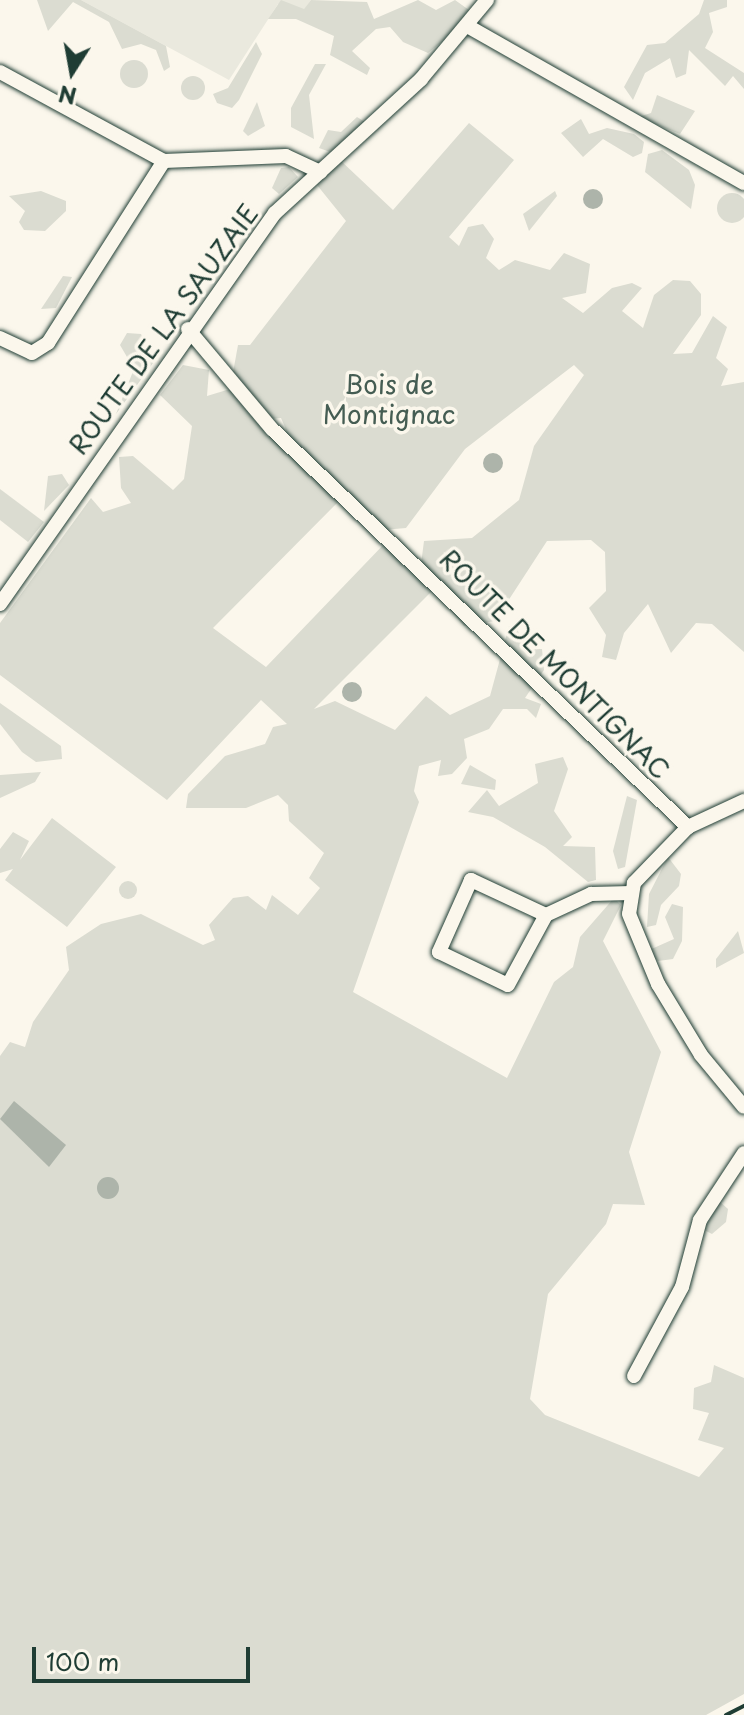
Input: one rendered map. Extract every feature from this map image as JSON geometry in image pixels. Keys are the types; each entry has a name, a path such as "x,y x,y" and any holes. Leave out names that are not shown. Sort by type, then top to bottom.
{"street":[{"name":"ROUTE DE LA SAUZAIE","path":"0,604 188,329 275,213 471,28 487,0"},
{"path":"471,28 744,183"},
{"path":"0,72 164,161 286,156 320,172"},
{"path":"0,338 32,353 48,343 164,161"},
{"name":"ROUTE DE MONTIGNAC","path":"188,329 272,429 688,827"},
{"path":"744,801 688,827 631,893 629,914 658,984 701,1055 744,1107"},
{"path":"546,915 471,880 439,952 508,985 546,915 591,894 631,893"},
{"path":"634,1376 682,1287 700,1220 744,1153"}],"shaded area":[{"path":"81,0 311,0 300,15 278,4 229,80"},
{"path":"593,189 600,192 603,199 600,206 593,209 586,206 583,199 586,192"},
{"path":"493,453 500,456 503,463 500,470 493,473 486,470 483,463 486,456"},
{"path":"352,682 359,685 362,692 359,699 352,702 345,699 342,692 345,685"},
{"path":"14,1101 66,1145 49,1167 0,1119"},
{"path":"108,1177 116,1180 119,1188 116,1196 108,1199 100,1196 97,1188 100,1180"}],"green space":[{"path":"37,0 81,0 166,46 170,67 164,71 156,50 141,44 122,49 109,22 73,2 48,31"},
{"path":"281,0 304,9 311,0 367,2 374,19 418,0 436,10 455,0 469,10 464,24 428,53 403,42 390,27 376,29 352,51 370,68 367,75 330,55 334,36 296,19 268,19"},
{"path":"704,0 727,0 727,7 709,13 713,32 705,48 744,73 744,89 733,76 725,86 689,50 686,74 676,78 670,58 645,73 633,100 624,87 647,45 665,43 699,14"},
{"path":"256,42 262,54 239,100 232,108 217,103 213,94 228,88"},
{"path":"134,60 144,64 148,74 144,84 134,88 124,84 120,74 124,64"},
{"path":"315,64 326,64 309,95 314,139 291,127 291,108"},
{"path":"193,76 202,79 205,88 202,97 193,100 184,97 181,88 184,79"},
{"path":"657,95 695,111 680,134 638,117 651,113"},
{"path":"257,102 265,126 248,136 243,131"},
{"path":"357,117 365,122 333,153 319,148 328,130 341,132"},
{"path":"581,119 589,134 607,128 634,134 644,142 642,153 633,157 603,139 583,157 561,133"},
{"name":"Bois de Montignac","path":"469,123 514,160 449,237 459,246 468,227 483,224 494,239 486,258 499,270 515,260 550,270 564,253 590,264 586,293 562,298 583,313 612,288 632,283 642,288 622,311 643,328 654,295 673,280 690,281 701,294 701,315 673,354 692,353 713,316 727,327 716,358 728,369 721,386 744,382 744,652 712,624 696,623 671,653 648,604 624,633 616,660 602,657 606,635 589,608 606,591 605,552 591,540 547,541 495,621 464,626 433,590 314,709 335,701 395,730 426,696 450,715 490,696 509,626 517,628 524,649 542,649 544,670 525,698 541,704 536,718 527,709 503,709 489,729 464,739 467,758 452,774 438,776 441,760 419,766 414,791 419,802 353,992 507,1078 554,982 573,967 580,937 614,898 621,905 603,941 661,1052 629,1152 645,1205 613,1204 606,1224 548,1294 530,1399 545,1415 699,1477 724,1448 698,1440 709,1413 693,1409 694,1388 711,1382 714,1365 744,1378 744,1694 706,1715 0,1715 0,1056 10,1042 25,1047 33,1022 69,970 66,947 101,924 141,914 203,945 215,940 209,925 233,898 248,896 266,910 272,895 298,915 320,888 309,878 324,853 289,821 288,805 278,795 246,808 186,808 188,794 225,756 265,744 273,727 287,724 261,700 167,800 0,675 0,623 91,498 103,512 131,503 121,488 119,457 133,456 173,490 184,479 192,426 160,395 183,365 209,370 207,396 230,389 238,345 250,345 346,221 317,185 340,160 393,210","holes":["574,365 584,375 534,446 519,500 472,538 424,541 420,572 387,541 266,667 213,628 341,499 383,530 406,528 465,449","281,418 285,427 293,454 258,420"]},
{"path":"662,150 689,170 695,185 691,209 645,172 648,154"},
{"path":"289,167 298,177 279,194 272,188 281,168"},
{"path":"41,191 66,201 66,211 45,231 24,230 19,222 25,211 9,196"},
{"path":"555,191 557,196 529,231 523,214"},
{"path":"732,193 738,194 746,202 746,214 738,222 732,223 726,222 718,214 717,208 718,202 726,194"},
{"path":"63,276 72,277 56,308 41,309"},
{"path":"127,333 141,334 153,363 116,414 134,369 120,345"},
{"path":"62,474 69,485 44,511 48,476"},
{"path":"0,489 44,522 28,542 0,520"},
{"path":"0,703 61,746 62,759 36,762 22,752 0,724"},
{"path":"563,757 568,769 554,811 572,837 563,846 595,847 596,880 588,882 545,847 493,817 468,812 487,790 499,806 538,783 535,764"},
{"path":"470,765 496,780 495,790 461,784"},
{"path":"41,772 35,782 0,798 0,775"},
{"path":"627,796 637,800 625,867 618,869 613,851"},
{"path":"52,818 116,867 67,927 5,880 13,869 0,873 0,849 13,832 29,841 20,860"},
{"path":"668,857 681,874 679,886 661,905 656,925 647,927 649,894"},
{"path":"124,881 132,881 137,890 135,897 124,899 119,894 119,886"},
{"path":"672,904 683,907 682,941 673,959 658,961 647,951 674,939 665,917"},
{"path":"738,931 744,953 716,968 716,959"},
{"path":"719,1201 728,1209 726,1222 712,1234 704,1230"}],"railway":[{"path":"726,1715 744,1706"}]}
